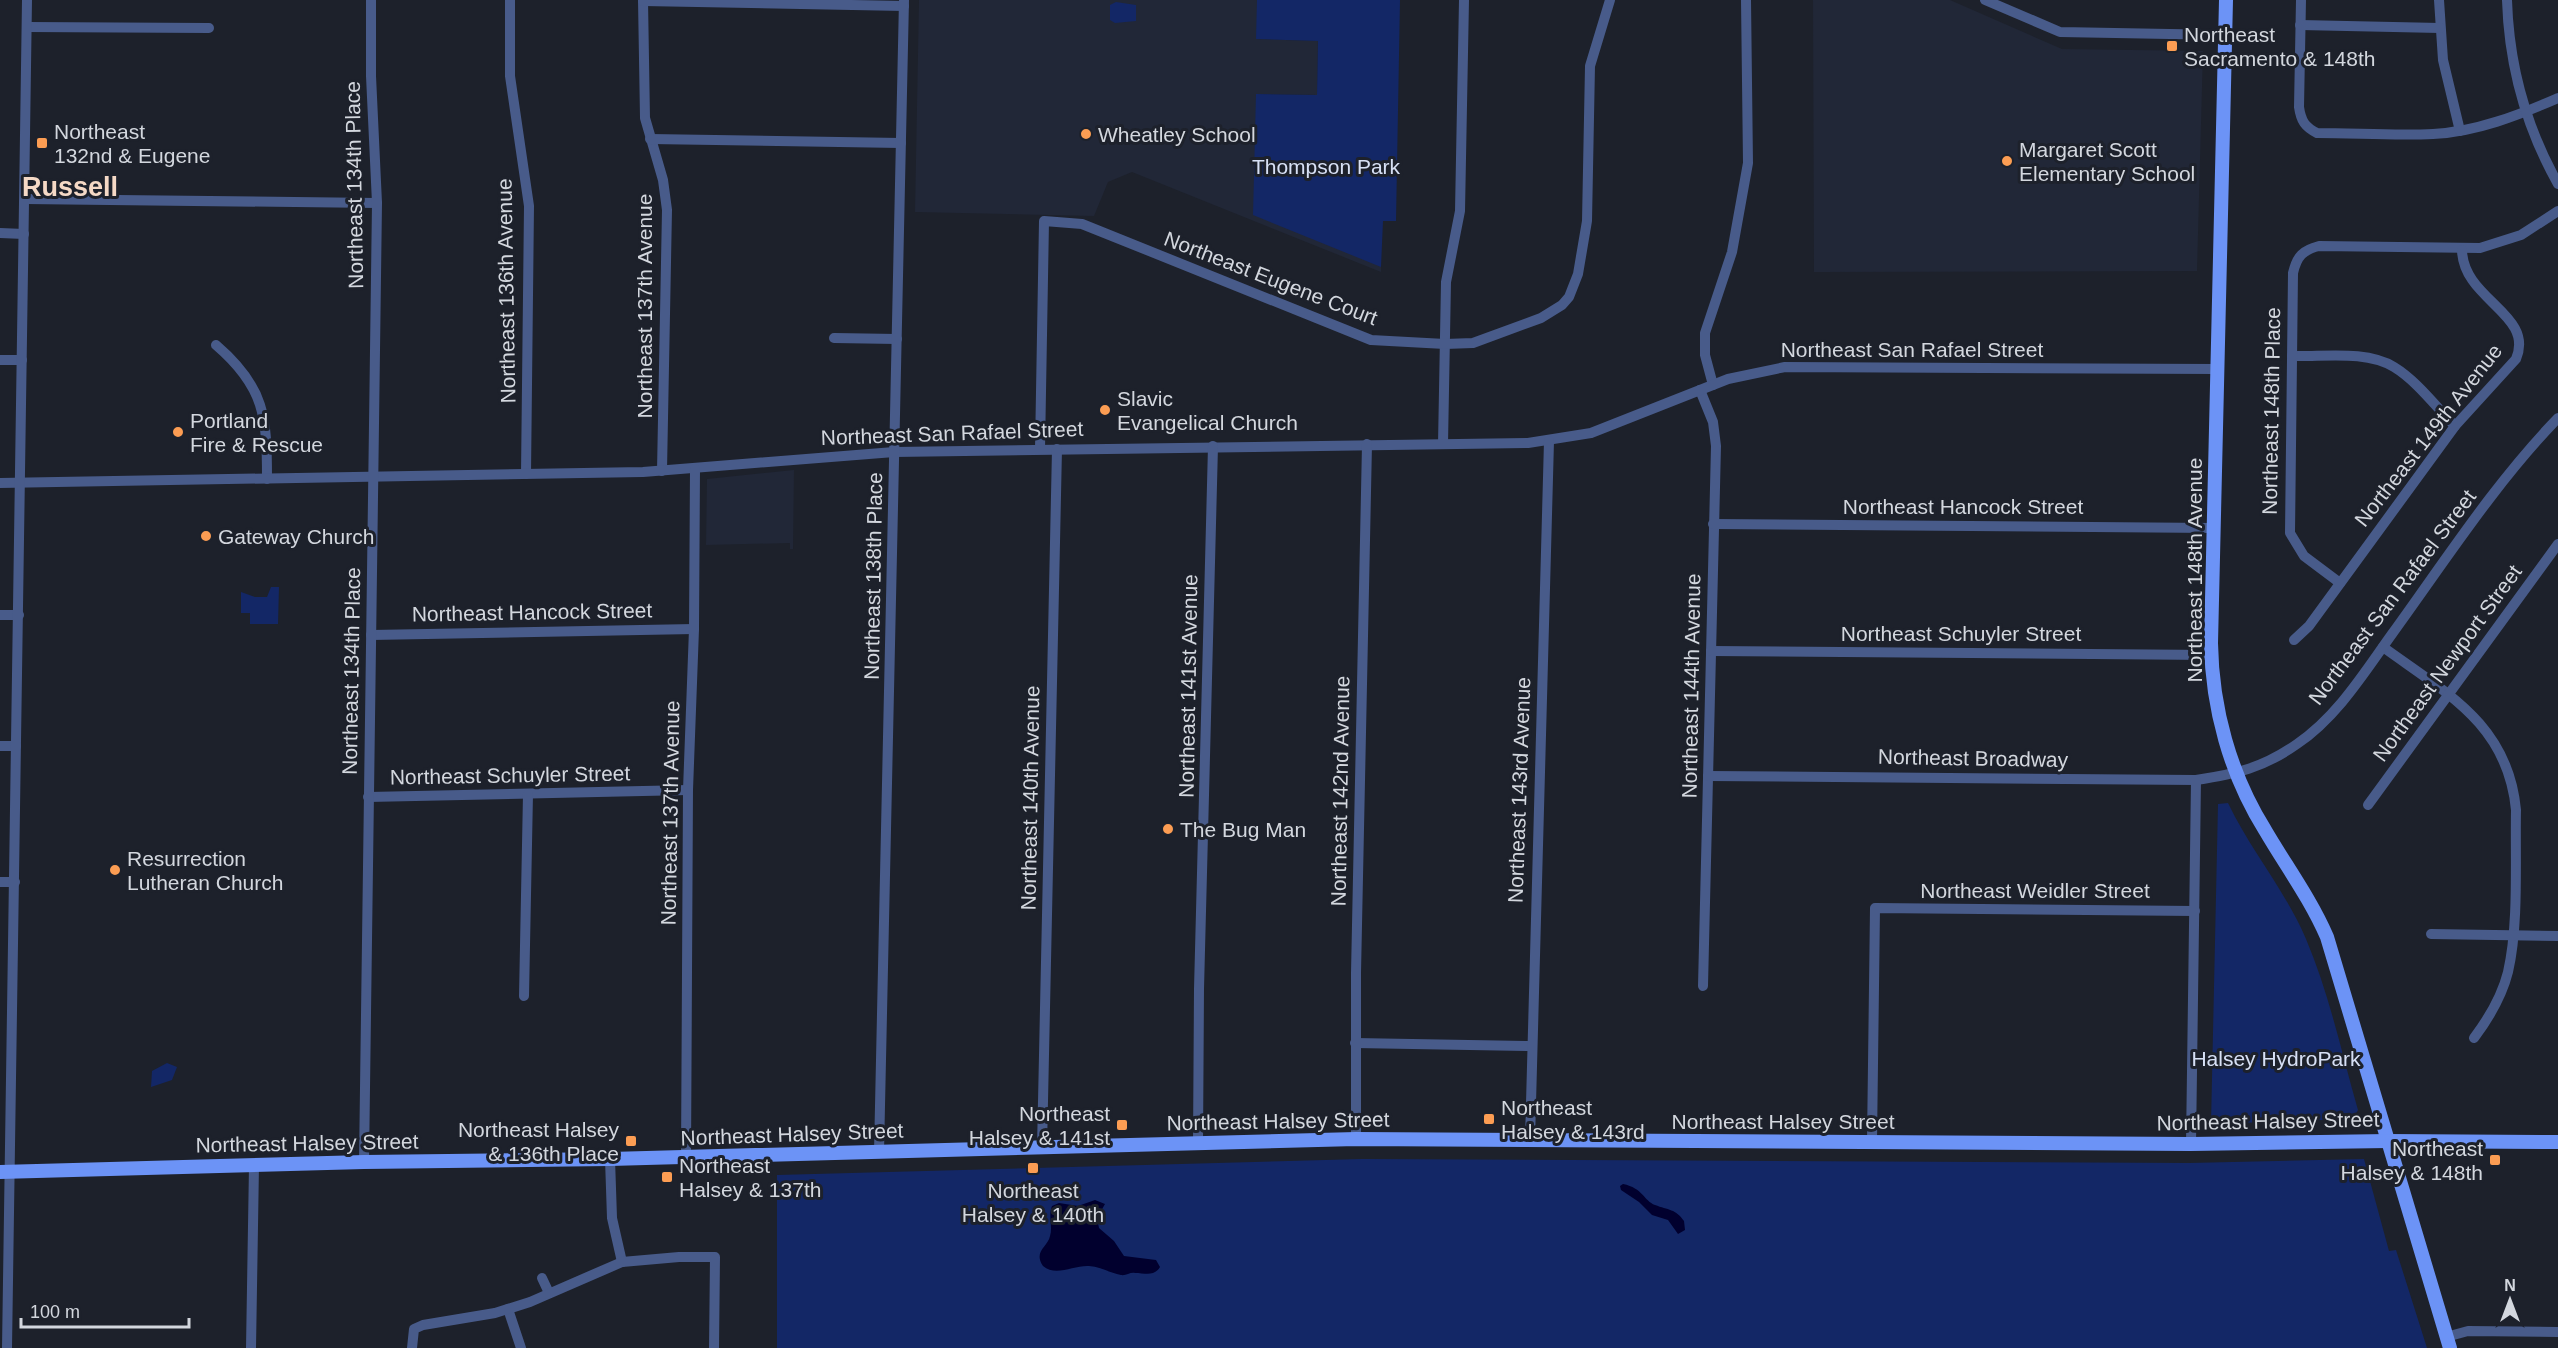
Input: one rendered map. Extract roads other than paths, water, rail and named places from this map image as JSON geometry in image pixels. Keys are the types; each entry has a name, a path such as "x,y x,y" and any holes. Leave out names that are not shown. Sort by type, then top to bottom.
{"main road":[{"name":"Northeast 148th Avenue","path":"2226,0 2211,655 2220,723 2237,774 2258,818 2307,895 2327,937 2448,1342"},
{"name":"Northeast Halsey Street","path":"5,1172 364,1162 610,1160 1356,1139 2191,1144 2388,1141 2558,1142"}],"street":[{"path":"7,1348 5,1172 15,882 27,0"},
{"name":"Northeast 134th Place","path":"364,1162 377,203 371,75 371,0"},
{"name":"Northeast 136th Avenue","path":"510,0 510,76 529,206 526,474"},
{"path":"1443,444 1446,282 1460,211 1464,0"},
{"name":"Northeast Eugene Court","path":"1040,449 1044,221 1082,224 1371,340 1444,344 1473,343 1554,311 1569,297 1575,286 1582,256 1587,221 1590,66 1610,0"},
{"path":"1713,385 1705,355 1705,333 1732,252 1748,163 1746,0"},
{"path":"1985,0 2060,32 2225,35"},
{"path":"2301,0 2299,108 2301,119 2308,129 2317,133 2434,134 2460,131 2526,112 2558,98"},
{"path":"2439,0 2440,28 2448,87 2460,131"},
{"path":"2507,0 2512,59 2526,112 2544,157 2558,184"},
{"path":"643,1 904,3"},
{"name":"Northeast 137th Avenue","path":"643,1 644,109 650,140 663,180 667,210 662,471"},
{"name":"Northeast 138th Place","path":"879,1152 904,3"},
{"path":"2300,25 2440,28"},
{"path":"27,27 209,28"},
{"path":"650,140 901,143"},
{"path":"25,199 377,203"},
{"path":"2462,250 2509,241 2558,211"},
{"path":"0,233 24,234"},
{"name":"Northeast 148th Place","path":"2340,583 2304,556 2290,533 2293,273 2300,255 2319,246 2462,250"},
{"name":"Northeast 149th Avenue","path":"2294,640 2309,626 2455,426 2516,359 2520,349 2518,332 2465,270 2462,250"},
{"path":"834,338 897,339"},
{"path":"216,345 243,369 259,400 266,436 267,479"},
{"path":"2292,356 2358,357 2383,362 2407,377 2455,426"},
{"path":"0,360 22,360"},
{"name":"Northeast San Rafael Street","path":"0,483 662,471 894,452 1549,441 1606,428 1713,385 1755,372 1809,366 2217,369"},
{"name":"Northeast 144th Avenue","path":"1700,390 1716,436 1703,986"},
{"name":"Northeast San Rafael Street","path":"2237,774 2281,755 2319,727 2336,709 2505,478 2558,418"},
{"name":"Northeast 143rd Avenue","path":"1530,1140 1549,441"},
{"name":"Northeast 142nd Avenue","path":"1356,1139 1355,1044 1367,444"},
{"name":"Northeast 141st Avenue","path":"1198,1143 1199,989 1214,446"},
{"name":"Northeast 140th Avenue","path":"1042,1148 1057,449"},
{"name":"Northeast 137th Avenue","path":"686,1158 688,790 694,628 695,469"},
{"name":"Northeast Hancock Street","path":"1713,524 2213,528"},
{"name":"Northeast Newport Street","path":"2368,805 2558,544"},
{"path":"0,615 19,615"},
{"name":"Northeast Hancock Street","path":"371,635 694,628"},
{"path":"2383,647 2477,718 2495,740 2515,791 2517,810 2512,935 2508,973 2489,1018 2474,1038"},
{"name":"Northeast Schuyler Street","path":"1711,651 2211,655"},
{"path":"0,746 16,746"},
{"name":"Northeast Broadway","path":"1708,776 2196,780 2237,774"},
{"path":"2191,1144 2196,780"},
{"name":"Northeast Schuyler Street","path":"368,797 688,790"},
{"path":"524,996 528,794"},
{"path":"0,882 15,882"},
{"name":"Northeast Weidler Street","path":"1872,1142 1875,908 2195,911"},
{"path":"2431,934 2558,936"},
{"path":"1355,1044 1531,1046"},
{"path":"610,1160 612,1218 622,1262"},
{"path":"251,1348 254,1165"},
{"path":"412,1348 414,1329 434,1322 508,1309 622,1262 679,1257 715,1257 714,1348"},
{"path":"542,1278 549,1293"},
{"path":"508,1309 520,1348"},
{"path":"2448,1342 2468,1331 2558,1332"}],"place":[{"name":"Northeast Sacramento & 148th","path":"2172,46"},
{"name":"Wheatley School","path":"1086,134"},
{"name":"Northeast 132nd & Eugene","path":"42,143"},
{"name":"Margaret Scott Elementary School","path":"2007,161"},
{"name":"Slavic Evangelical Church","path":"1105,410"},
{"name":"Portland Fire & Rescue","path":"178,432"},
{"name":"Gateway Church","path":"206,536"},
{"name":"The Bug Man","path":"1168,829"},
{"name":"Resurrection Lutheran Church","path":"115,870"},
{"name":"Northeast Halsey & 143rd","path":"1489,1119"},
{"name":"Northeast Halsey & 141st","path":"1122,1125"},
{"name":"Northeast Halsey & 136th Place","path":"631,1141"},
{"name":"Northeast Halsey & 148th","path":"2495,1160"},
{"name":"Northeast Halsey & 140th","path":"1033,1168"},
{"name":"Northeast Halsey & 137th","path":"667,1177"}],"district":[{"name":"Russell","path":"70,187"}],"park label":[{"name":"Thompson Park","path":"1326,166"},
{"name":"Halsey HydroPark","path":"2276,1058"}]}
